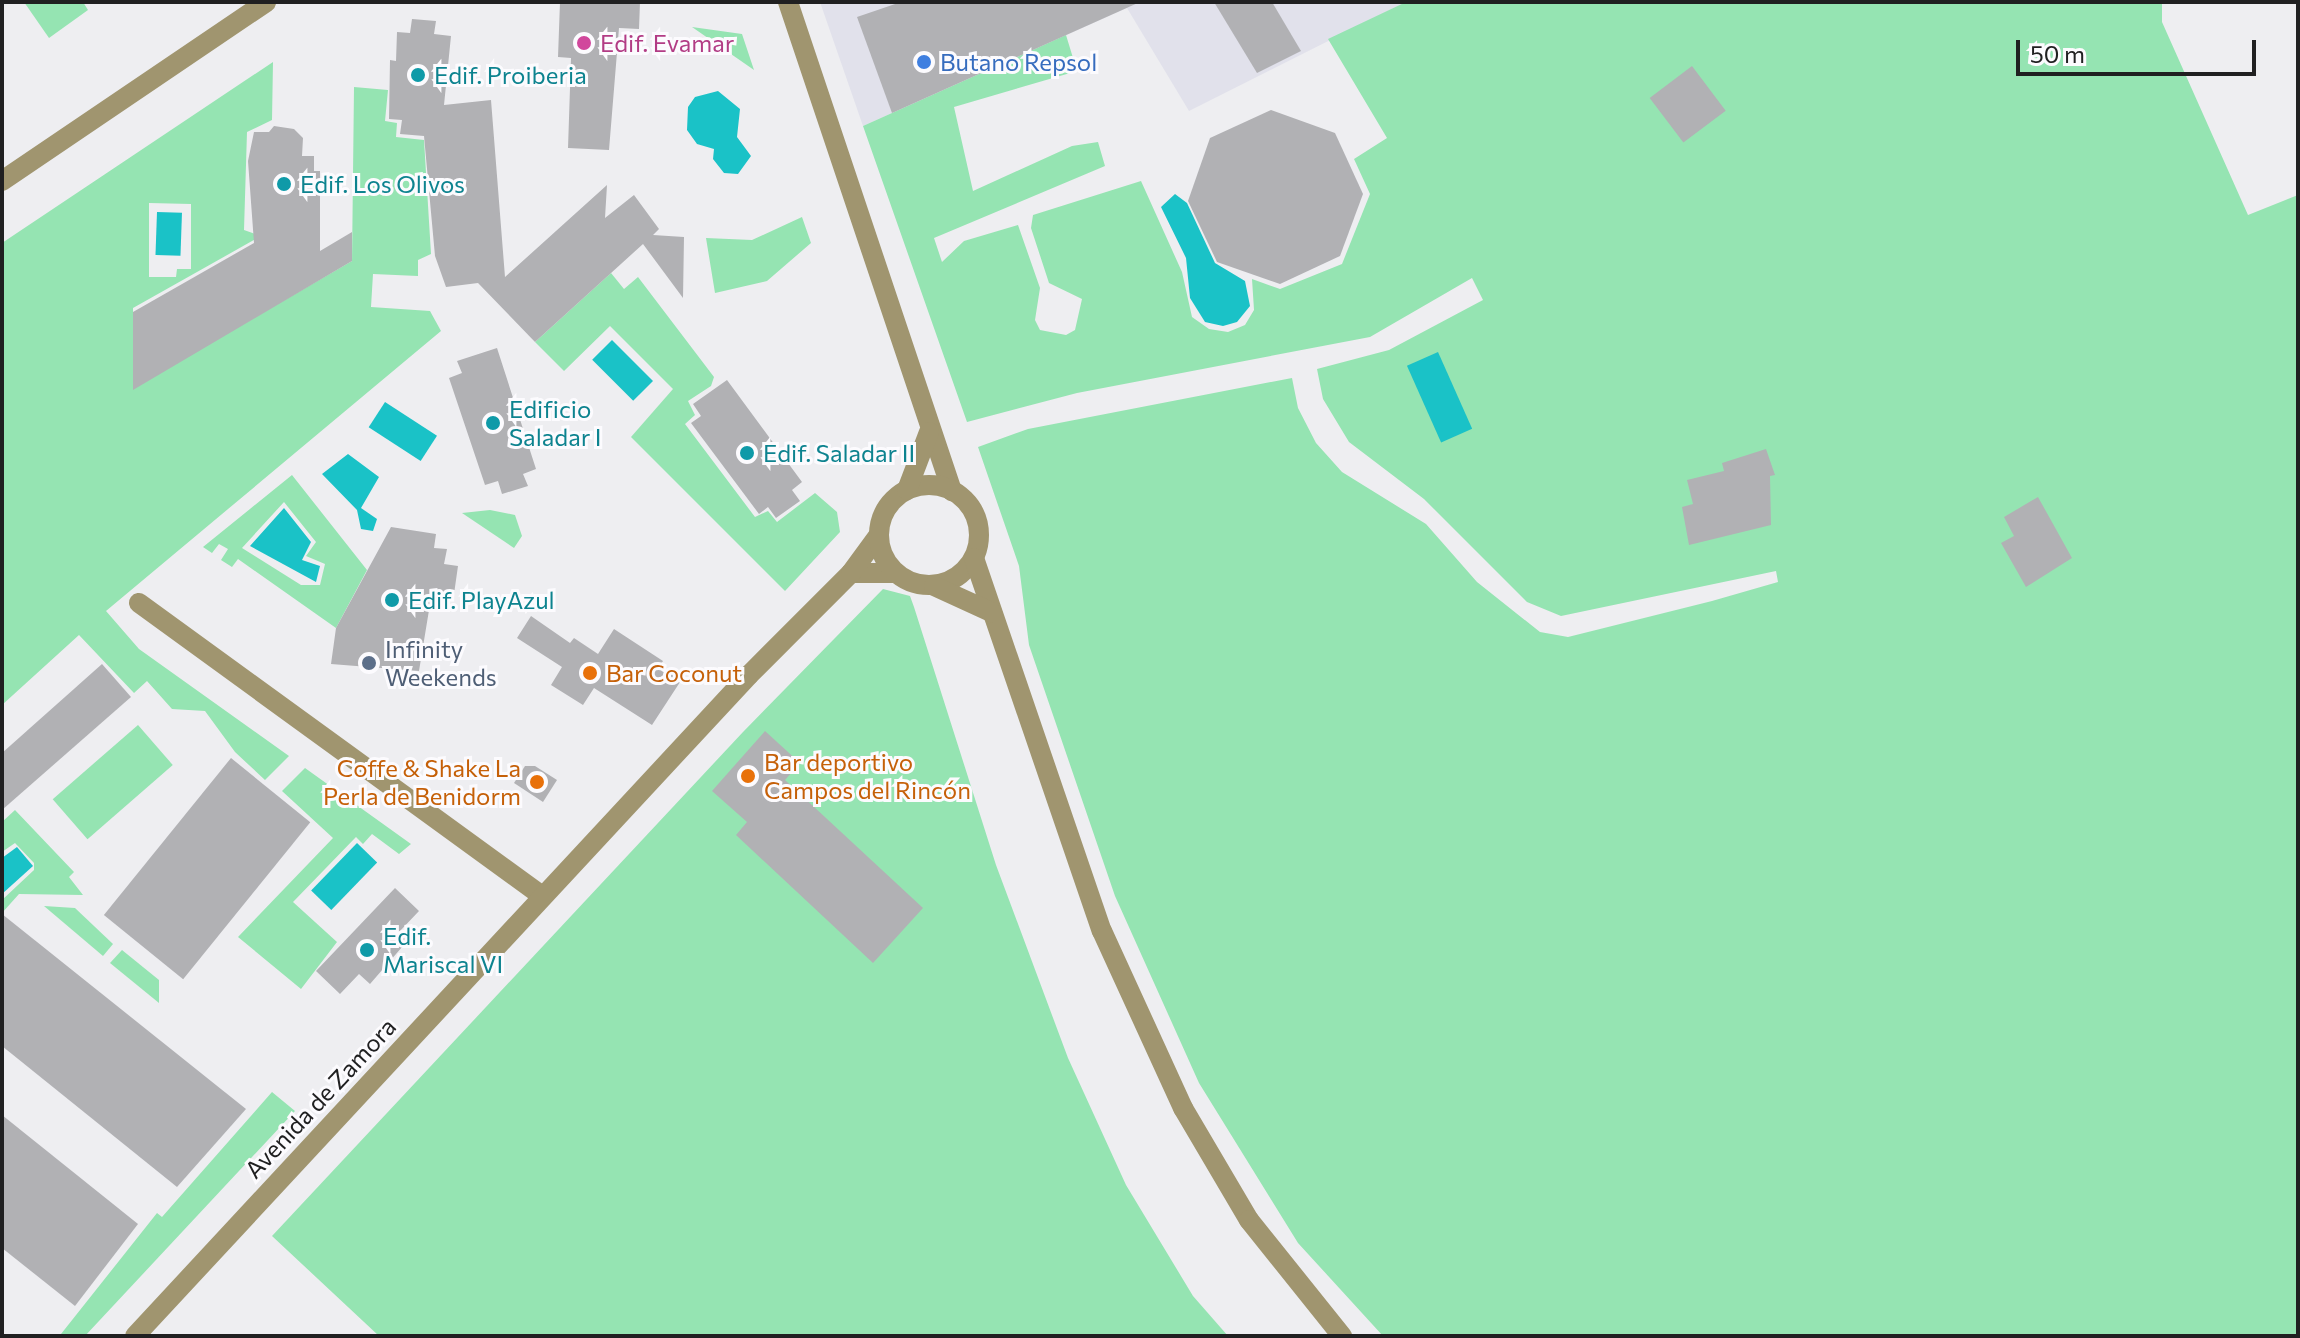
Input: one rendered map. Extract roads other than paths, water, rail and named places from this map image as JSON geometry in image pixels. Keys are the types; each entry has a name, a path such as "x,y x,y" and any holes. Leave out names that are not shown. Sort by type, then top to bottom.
{"street":[{"path":"2,181 266,2"},
{"path":"788,2 929,432 952,491"},
{"path":"907,490 929,432"},
{"path":"974,558 950,581 934,586 917,585 896,573 881,553 878,536 888,505 907,490 931,484 952,491 973,510 978,526 974,558 1102,931 1183,1108 1249,1220 1342,1336"},
{"name":"Avenida de Zamora","path":"135,1336 543,896 851,573 878,536"},
{"path":"851,573 896,573"},
{"path":"934,586 991,612"},
{"path":"139,603 543,896"}],"water":[{"path":"718,91 740,109 737,137 751,156 738,174 724,173 713,159 714,149 697,144 687,130 688,107 695,97"},
{"path":"1175,194 1187,203 1215,263 1245,281 1250,306 1237,322 1223,326 1205,322 1190,298 1186,258 1161,207"},
{"path":"157,212 182,213 180,256 155,255"},
{"path":"612,340 653,381 633,401 592,360"},
{"path":"1438,352 1472,429 1441,443 1407,366"},
{"path":"385,402 437,436 421,461 369,427"},
{"path":"348,454 379,477 361,508 377,519 373,531 361,529 357,510 322,474"},
{"path":"284,508 311,542 302,560 320,566 316,582 250,546"},
{"path":"357,843 377,862 331,910 311,890"},
{"path":"17,847 33,866 2,894 2,858"}],"place":[{"name":"Edif. Evamar","path":"584,43"},
{"name":"Butano Repsol","path":"924,62"},
{"name":"Edif. Proiberia","path":"418,75"},
{"name":"Edif. Los Olivos","path":"284,184"},
{"name":"Edificio Saladar I","path":"493,423"},
{"name":"Edif. Saladar II","path":"747,453"},
{"name":"Edif. PlayAzul","path":"392,600"},
{"name":"Infinity Weekends","path":"369,663"},
{"name":"Bar Coconut","path":"590,673"},
{"name":"Bar deportivo Campos del Rincón","path":"748,776"},
{"name":"Coffe & Shake La Perla de Benidorm","path":"537,782"},
{"name":"Edif. Mariscal VI","path":"367,950"}]}
